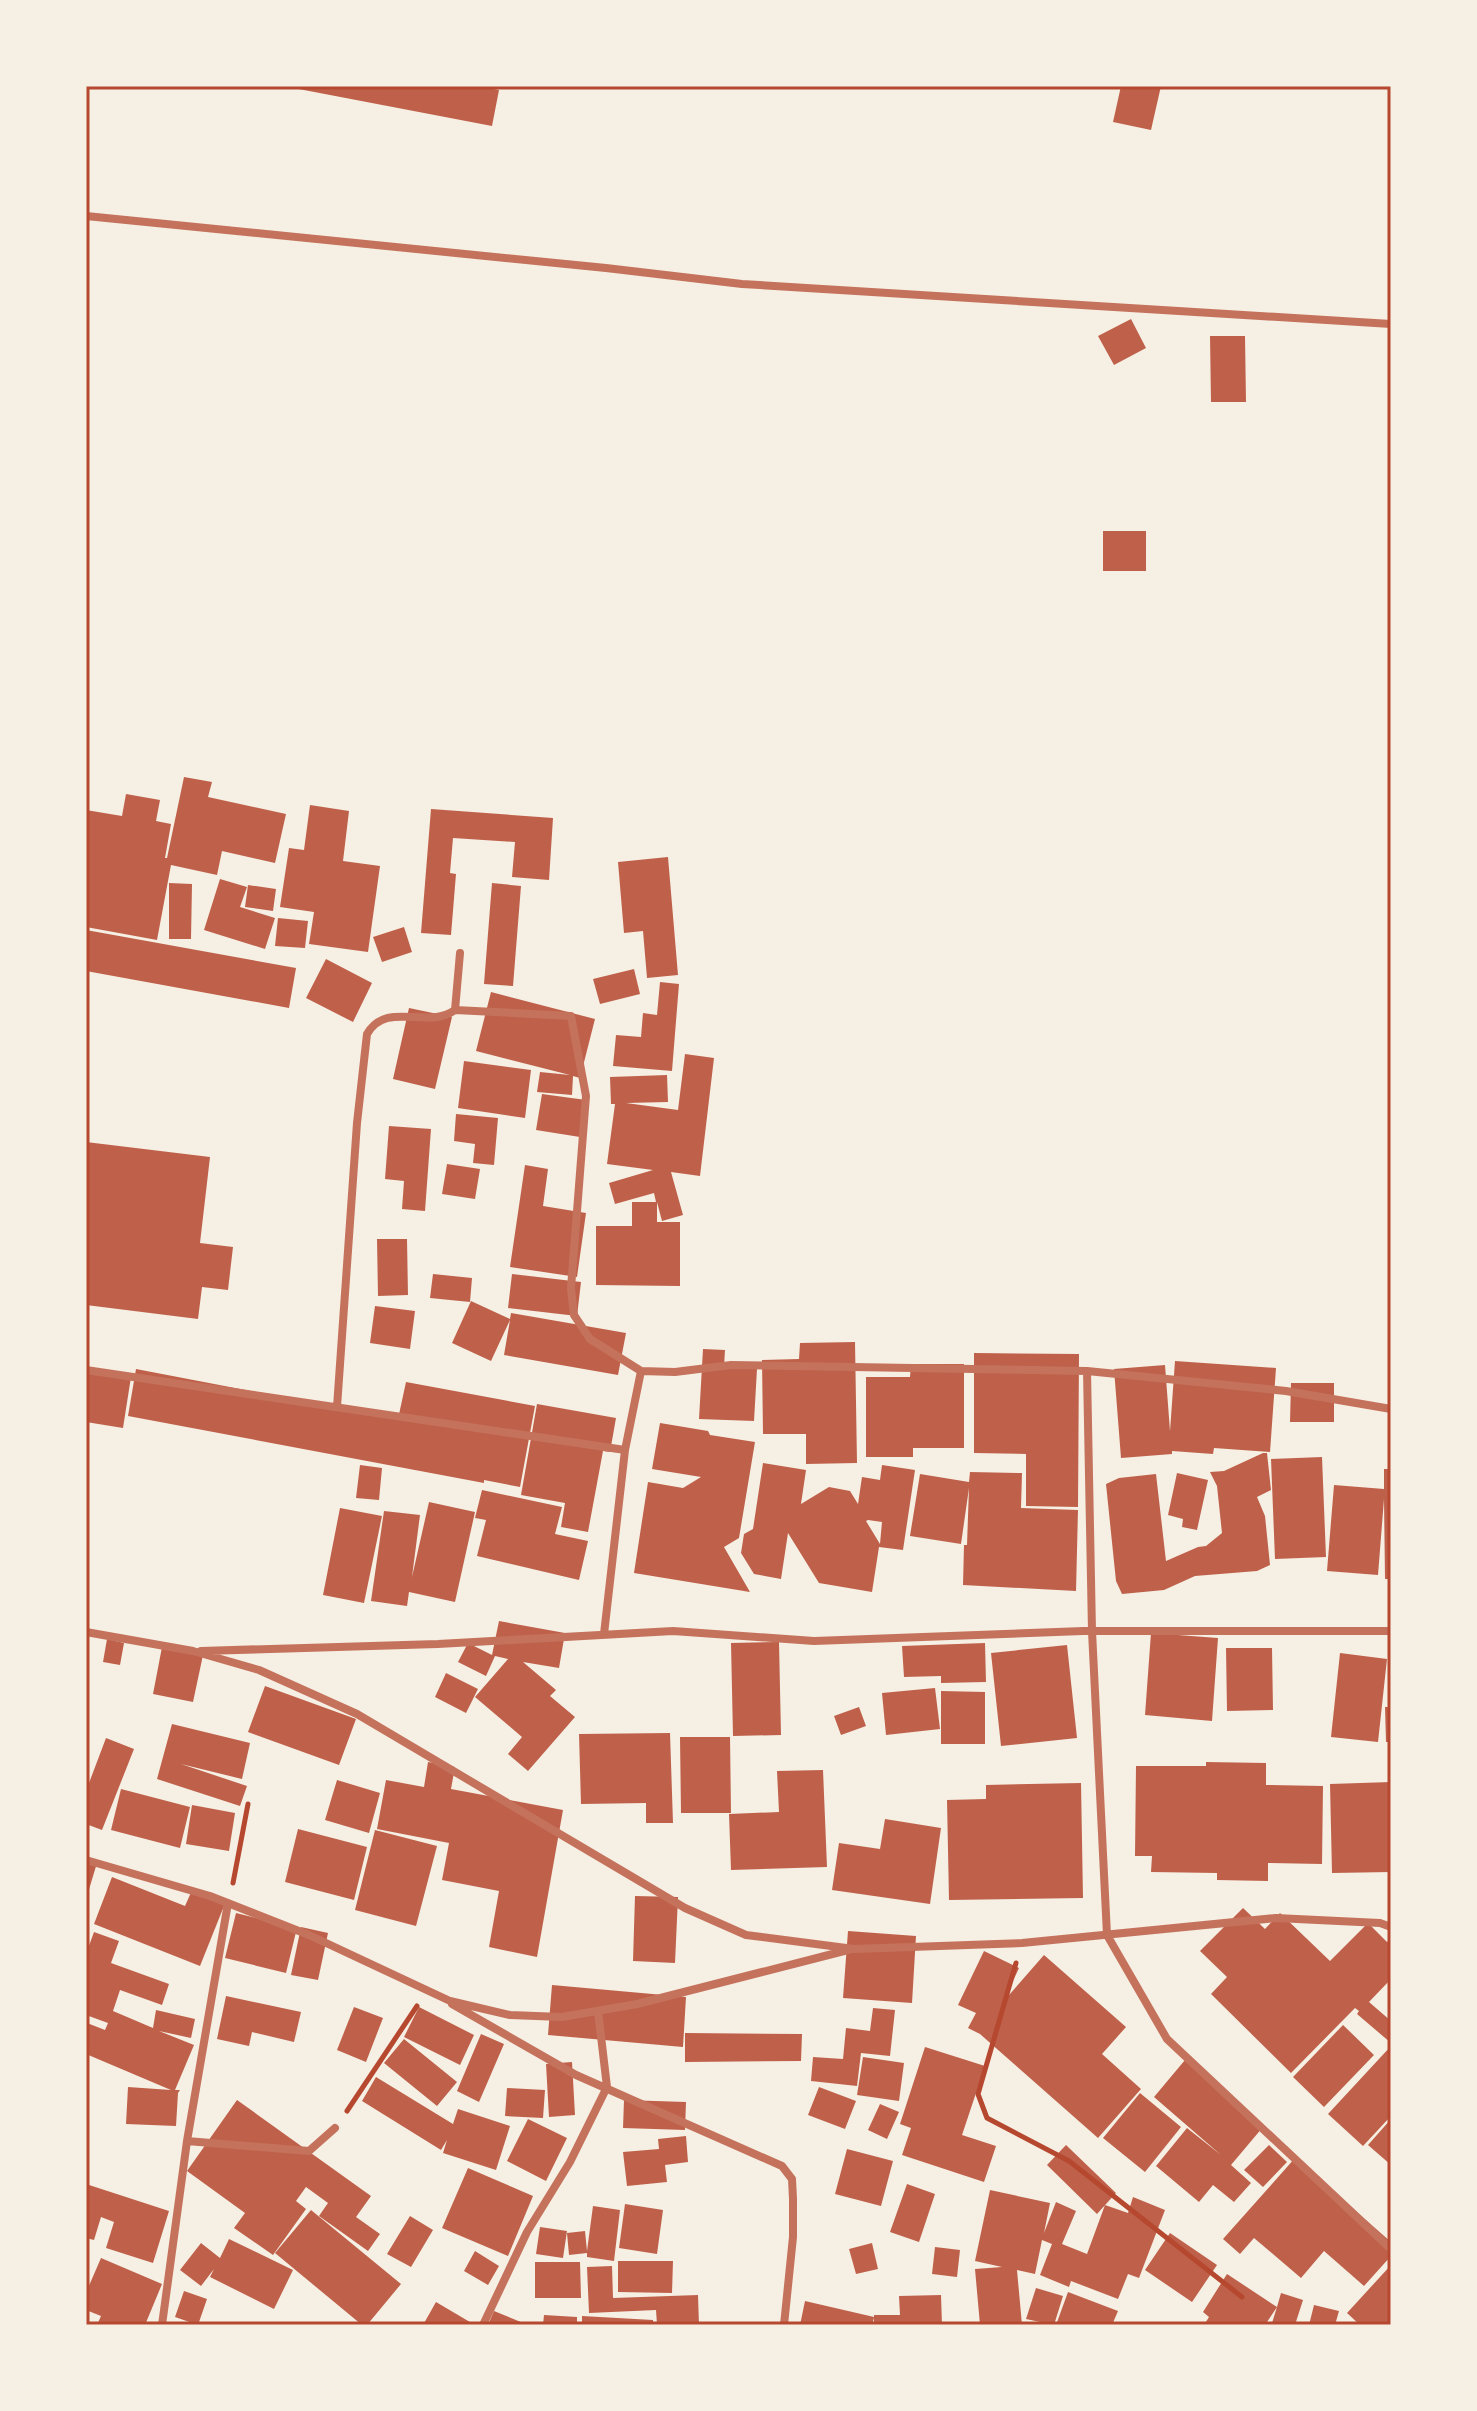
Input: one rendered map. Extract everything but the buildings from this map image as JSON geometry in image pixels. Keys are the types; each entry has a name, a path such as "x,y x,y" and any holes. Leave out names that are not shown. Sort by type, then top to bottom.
{"street":[{"path":"86,216 742,284 1391,324"},
{"path":"455,1010 460,953"},
{"path":"337,1407 357,1123 367,1034 373,1023 386,1017 438,1017 455,1010 571,1016 586,1096 571,1288 574,1315 590,1339 641,1371 675,1372 731,1365 1087,1371 1286,1391 1391,1409"},
{"path":"86,1370 625,1450"},
{"path":"604,1634 625,1450 641,1371"},
{"path":"1087,1371 1092,1631 1107,1935 1167,2039 1391,2249"},
{"path":"193,1651 438,1644 673,1631 814,1641 1092,1631 1391,1631"},
{"path":"86,1632 193,1651 259,1670 357,1714 685,1908 746,1935 854,1949 1022,1943 1276,1918 1380,1923 1391,1927"},
{"path":"86,1860 228,1903 309,1935 450,2001 510,2015 562,2017 637,2004 854,1949"},
{"path":"162,2325 187,2141 228,1903"},
{"path":"428,1991 576,2075 782,2166 792,2179 793,2237 784,2325"},
{"path":"483,2325 527,2232 570,2162 607,2087 598,2011"},
{"path":"187,2141 309,2151 335,2128"}],"path":[{"path":"228,1903 248,1804"},
{"path":"1022,1943 978,2094 987,2118 1069,2161 1242,2297"},
{"path":"335,2128 428,1991"}]}
